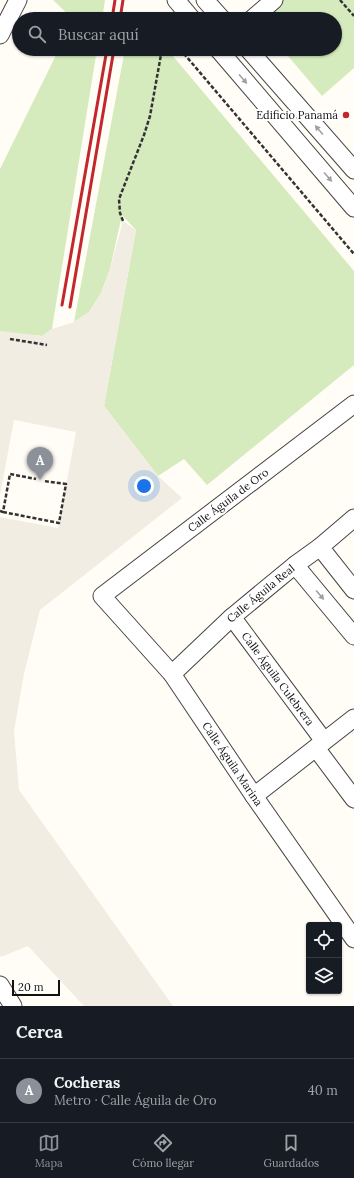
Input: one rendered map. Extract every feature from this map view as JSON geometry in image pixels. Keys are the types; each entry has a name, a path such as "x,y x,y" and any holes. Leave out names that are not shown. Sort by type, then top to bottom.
{"street":[{"path":"0,35 18,0"},
{"path":"176,0 186,12"},
{"path":"205,0 216,12"},
{"path":"260,12 274,0"},
{"path":"224,56 354,208"},
{"path":"254,56 354,170"},
{"name":"Calle Águila de Oro","path":"102,596 354,404"},
{"name":"Calle Águila Real","path":"172,674 232,617 354,518"},
{"path":"320,547 354,590"},
{"path":"295,566 354,636"},
{"name":"Calle Águila Marina","path":"102,596 172,674 254,796 354,939"},
{"name":"Calle Águila Culebrera","path":"232,617 320,744 354,799"},
{"path":"254,796 354,718"},
{"path":"0,985 13,1006"}],"path":[{"path":"340,0 354,16"},
{"path":"123,221 120,213 120,200 150,116 161,56"},
{"path":"186,56 354,254"},
{"path":"10,339 47,344"},
{"path":"36,479 10,474 2,512 59,523 66,484 44,481"}],"green space":[{"path":"53,0 105,0 103,12 66,12"},
{"path":"283,0 354,0 354,68 322,96 288,56 342,56 342,12 269,12"},
{"path":"56,56 96,56 52,329 42,336 0,331 0,169"},
{"path":"124,56 173,56 354,271 354,365 207,485 184,459 158,476 104,406 136,230 122,215 110,269 101,293 89,312 74,322"}],"shaded area":[{"path":"123,221 136,230 104,406 158,476 182,498 40,610 24,674 14,731 19,790 173,1006 84,1006 28,946 1,957 0,955 0,517 58,528 76,432 14,420 0,495 0,331 42,336 52,329 74,322 89,312 101,293 110,269"}],"railway":[{"path":"113,12 115,0"},
{"path":"121,12 123,0"},
{"path":"62,305 106,56"},
{"path":"70,307 113,56"}],"place":[{"name":"Edificio Panamá","path":"346,115"},
{"name":"Cocheras","path":"40,480"}]}
